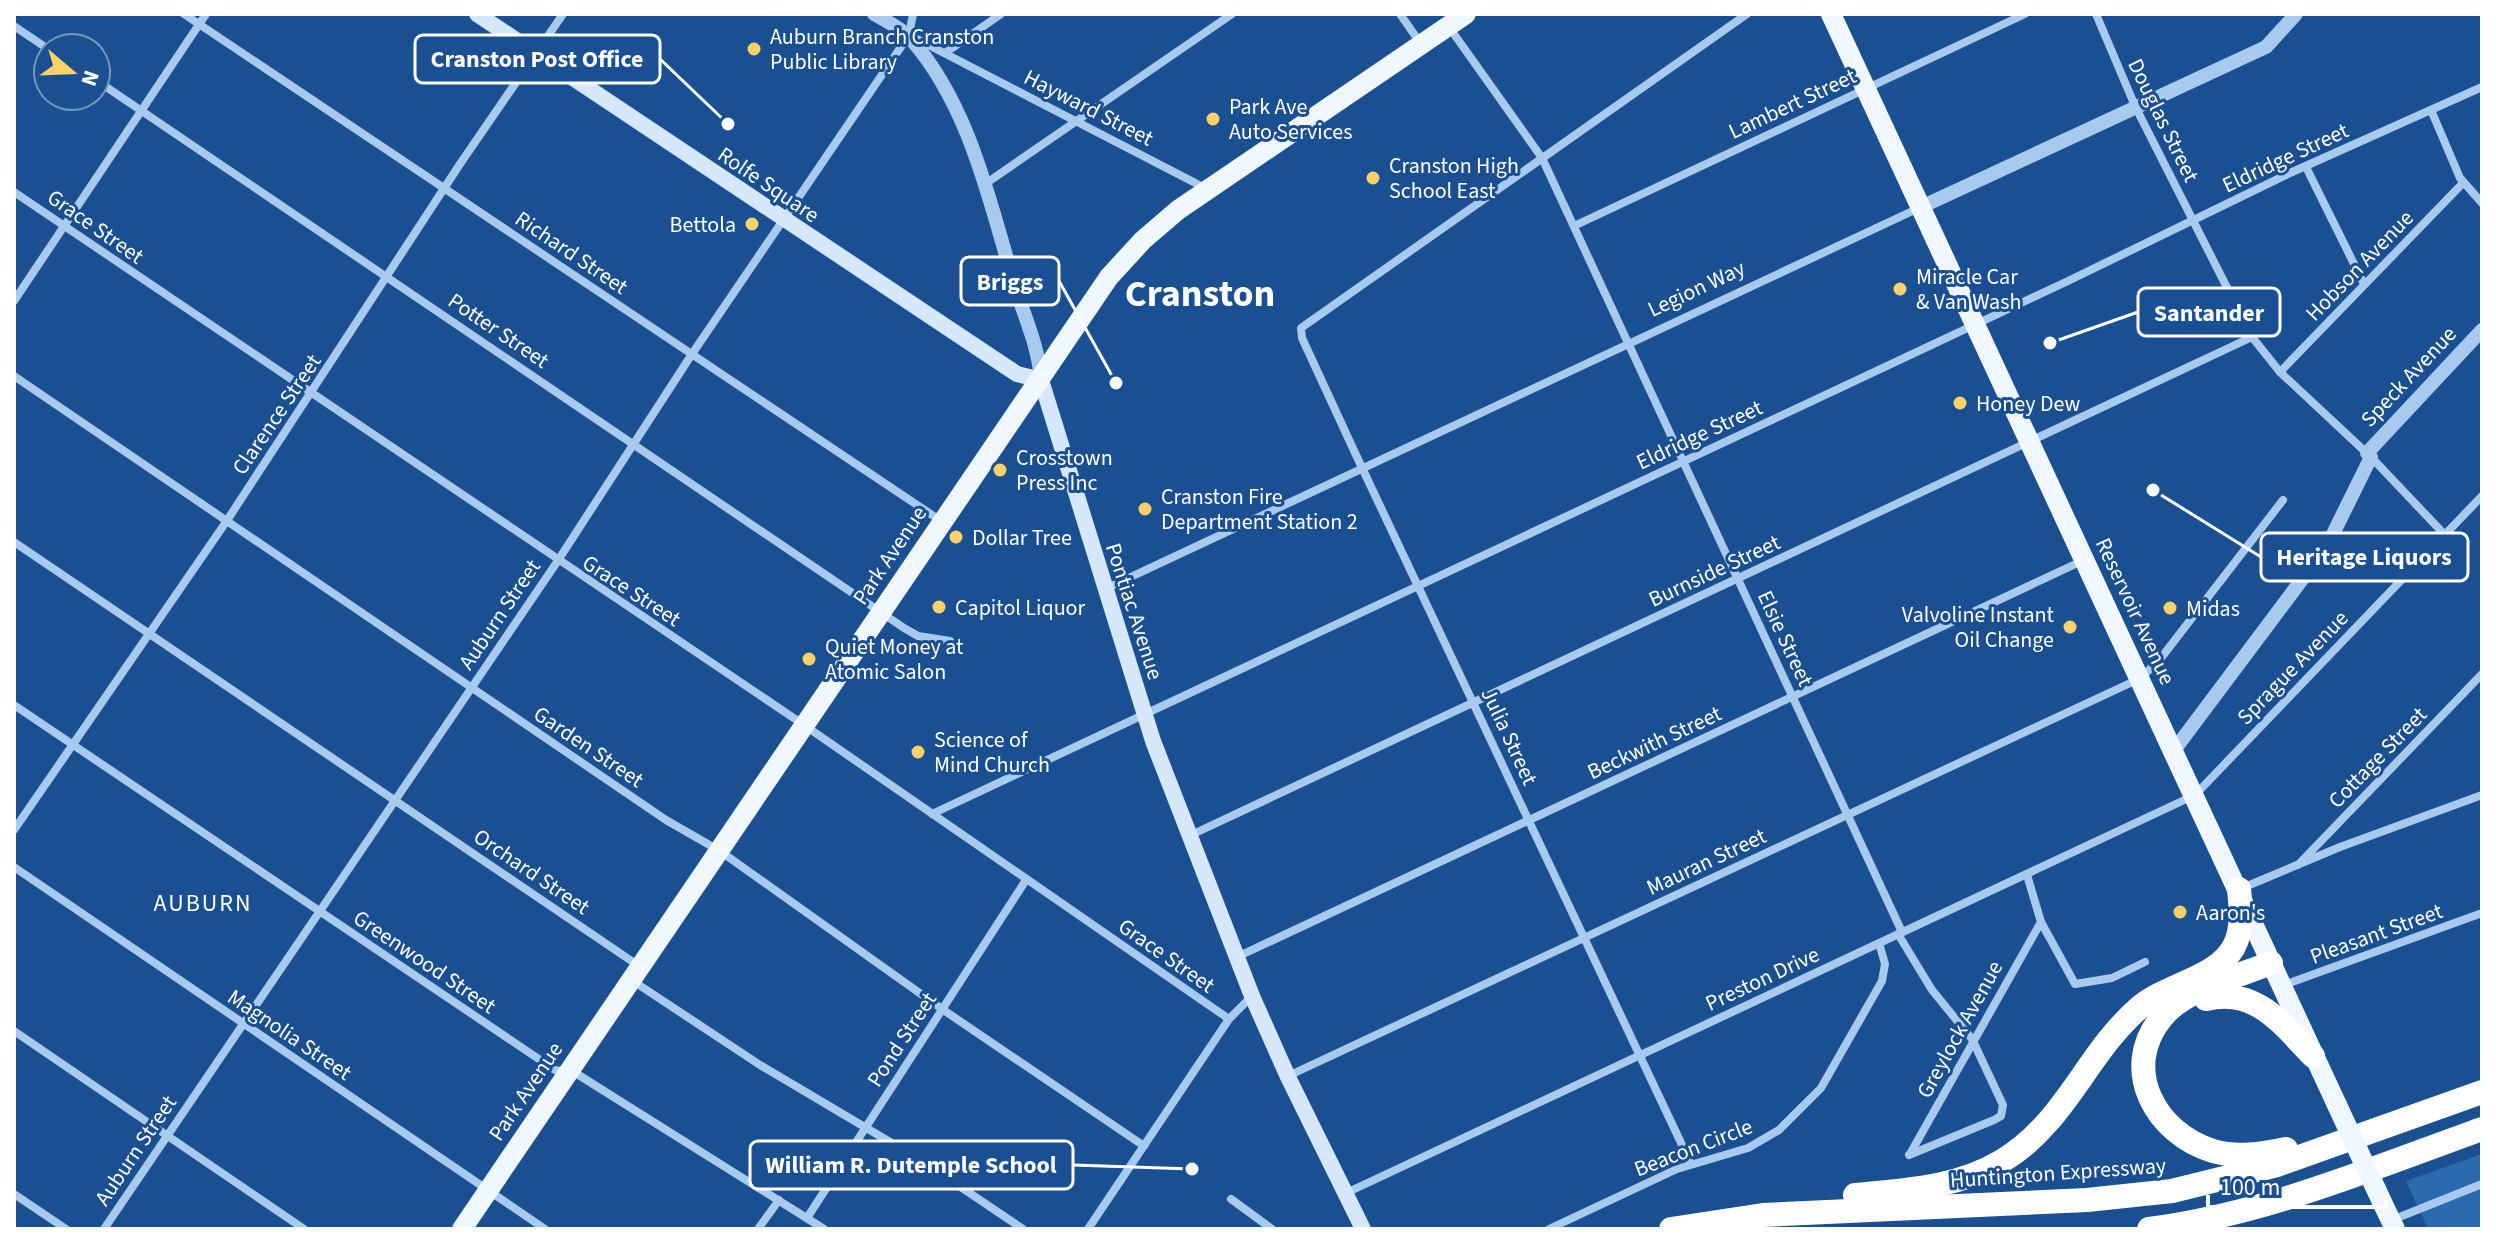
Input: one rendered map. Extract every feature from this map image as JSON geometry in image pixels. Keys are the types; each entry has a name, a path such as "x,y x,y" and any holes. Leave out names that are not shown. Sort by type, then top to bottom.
{"highway":[{"path":"2212,969 2228,957 2238,938 2239,889"},
{"path":"1675,1228 1762,1206 1936,1186 1988,1169 2013,1154 2047,1125 2119,1028 2140,1007 2172,986 2212,969 2248,957 2269,959"},
{"path":"2269,959 2178,1003 2155,1026 2142,1067 2148,1097 2165,1122 2202,1147 2228,1154 2264,1153 2397,1122"},
{"path":"2155,1026 2172,1012 2197,1001 2220,996 2244,997 2265,1008 2313,1056"},
{"name":"Huntington Expressway","path":"1675,1228 1763,1215 2087,1200 2172,1191 2266,1168 2482,1092"},
{"path":"2149,1229 2233,1214 2482,1130"},
{"path":"2229,1229 2300,1202 2336,1181"}],"main road":[{"name":"Rolfe Square","path":"477,14 1017,374 1041,380"},
{"name":"Park Avenue","path":"462,1229 1109,277 1143,240 1209,190 1466,14"},
{"name":"Reservoir Avenue","path":"1831,14 2390,1217"},
{"name":"Pontiac Avenue","path":"1041,380 1145,714 1252,996 1363,1229"}],"street":[{"name":"Richard Street","path":"184,14 941,521"},
{"path":"14,301 206,14"},
{"name":"Clarence Street","path":"14,830 226,522 444,188 563,14"},
{"name":"Pontiac Avenue","path":"874,14 909,35 949,96 985,184 1017,294 1038,348 1041,380"},
{"name":"Auburn Street","path":"104,1229 557,562 692,354 909,35 913,14"},
{"path":"945,53 1001,14"},
{"path":"985,184 1232,14"},
{"path":"1400,14 1422,45"},
{"path":"1542,158 1747,14"},
{"name":"Lambert Street","path":"1574,226 2025,14"},
{"name":"Douglas Street","path":"2096,14 2135,106 2252,337 2280,372 2369,455 2444,534"},
{"name":"Legion Way","path":"1105,589 2266,47 2296,14"},
{"path":"14,26 32,38"},
{"name":"Elsie Street","path":"1448,26 1542,158 1849,814 1900,933 1932,990 1972,1039 2003,1105 2001,1116 1909,1155"},
{"name":"Hayward Street","path":"909,35 1209,190"},
{"name":"Eldridge Street","path":"932,814 2482,87"},
{"name":"Potter Street","path":"112,91 918,636 950,641"},
{"path":"2431,110 2463,183 2482,203"},
{"name":"Julia Street","path":"1542,158 1303,324 1302,338 1691,1164"},
{"path":"2306,167 2364,284"},
{"name":"Hobson Avenue","path":"2280,372 2463,183"},
{"name":"Grace Street","path":"14,192 557,562 804,725 1229,1019"},
{"name":"Speck Avenue","path":"2175,749 2312,566 2333,534 2369,455 2482,330"},
{"name":"Burnside Street","path":"1191,835 2252,337"},
{"name":"Garden Street","path":"14,376 666,820 720,851 942,1009 1144,1146"},
{"name":"Sprague Avenue","path":"2195,795 2482,496"},
{"path":"2141,678 2161,658 2283,500"},
{"name":"Orchard Street","path":"14,542 633,962 636,983 760,1065 865,1127 1023,1229"},
{"name":"Beckwith Street","path":"1239,956 2085,560"},
{"name":"Cottage Street","path":"2298,865 2482,674"},
{"name":"Mauran Street","path":"1288,1077 2141,678"},
{"name":"Greenwood Street","path":"14,705 531,1054 566,1073 577,1074 824,1229"},
{"name":"Preston Drive","path":"1344,1194 2195,795"},
{"path":"2239,889 2482,795"},
{"name":"Magnolia Street","path":"14,867 545,1229"},
{"path":"2027,875 2041,922 2070,979 2078,987 2112,978 2145,962"},
{"name":"Pond Street","path":"807,1218 1026,880"},
{"name":"Pleasant Street","path":"2282,986 2482,913"},
{"name":"Greylock Avenue","path":"1909,1155 2041,922"},
{"name":"Beacon Circle","path":"1549,1229 1691,1164 1765,1139 1810,1101 1882,981 1885,964 1879,943"},
{"path":"1088,1229 1229,1019 1252,996"},
{"path":"14,1031 304,1229"},
{"path":"2390,1217 2482,1184"},
{"path":"14,1194 66,1229"},
{"path":"1231,1199 1272,1229"},
{"path":"758,1229 779,1200"}],"shaded area":[{"path":"2482,1154 2482,1229 2428,1229 2406,1181"}],"place":[{"name":"Auburn Branch Cranston Public Library","path":"754,49"},
{"name":"Park Ave Auto Services","path":"1213,119"},
{"name":"Cranston Post Office","path":"728,124"},
{"name":"Cranston High School East","path":"1373,178"},
{"name":"Bettola","path":"752,224"},
{"name":"Miracle Car & Van Wash","path":"1900,289"},
{"name":"Santander","path":"2050,343"},
{"name":"Briggs","path":"1116,383"},
{"name":"Honey Dew","path":"1960,403"},
{"name":"Crosstown Press Inc","path":"1000,470"},
{"name":"Heritage Liquors","path":"2153,490"},
{"name":"Cranston Fire Department Station 2","path":"1145,509"},
{"name":"Dollar Tree","path":"956,537"},
{"name":"Capitol Liquor","path":"939,607"},
{"name":"Midas","path":"2170,608"},
{"name":"Valvoline Instant Oil Change","path":"2070,627"},
{"name":"Quiet Money at Atomic Salon","path":"809,659"},
{"name":"Science of Mind Church","path":"918,752"},
{"name":"Aaron's","path":"2180,912"},
{"name":"William R. Dutemple School","path":"1192,1169"}],"district":[{"name":"Cranston","path":"1200,293"},
{"name":"AUBURN","path":"203,903"}]}
